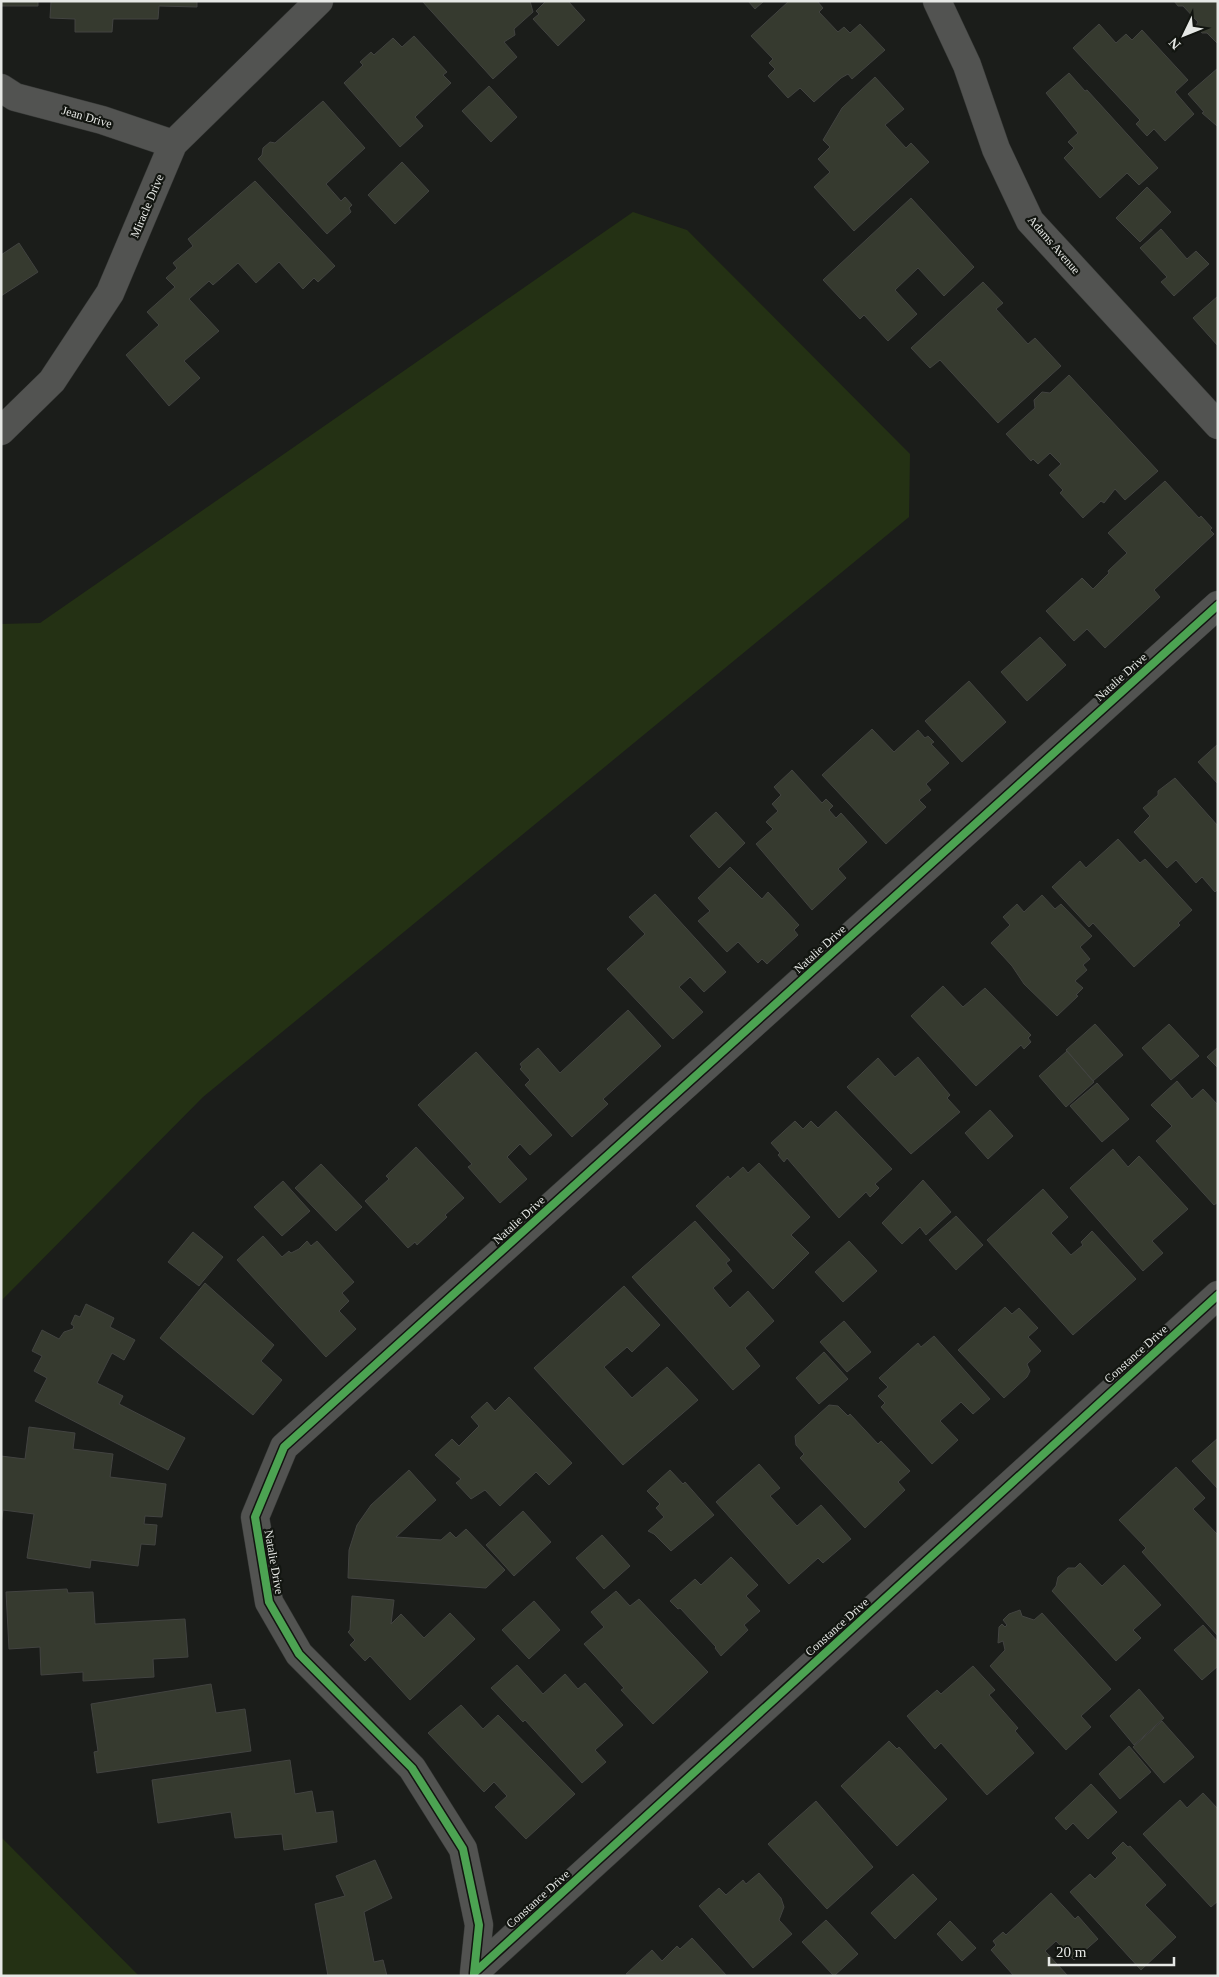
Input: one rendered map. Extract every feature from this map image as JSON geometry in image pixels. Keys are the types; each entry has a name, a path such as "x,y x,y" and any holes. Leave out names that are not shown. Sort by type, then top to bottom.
{"street":[{"name":"Miracle Drive","path":"1,431 52,382 110,293 173,144 319,1"},
{"name":"Adams Avenue","path":"936,1 967,65 996,150 1030,221 1218,425"},
{"name":"Jean Drive","path":"1,88 16,97 102,120 173,144"},
{"name":"Natalie Drive","path":"474,1974 479,1925 463,1849 412,1768 299,1654 269,1602 255,1517 284,1448 1218,605"},
{"name":"Constance Drive","path":"474,1974 1218,1295"}],"green space":[{"path":"633,212 687,230 910,454 909,517 203,1097 1,1301 1,624 40,623"},
{"path":"1,1837 139,1976 1,1976"}],"building":[{"path":"1,1 38,1 38,6 1,6"},
{"path":"51,1 197,1 197,7 159,6 158,19 113,19 112,32 75,32 75,19 50,18"},
{"path":"422,1 530,1 533,12 514,29 515,35 504,42 517,57 493,79"},
{"path":"546,1 568,1 585,20 558,46 533,19 539,14 536,11"},
{"path":"748,1 764,1 755,9"},
{"path":"789,1 817,1 823,8 819,12 838,32 844,27 850,33 860,24 885,50 852,79 848,74 841,78 814,102 800,88 788,98 768,76 775,69 769,63 773,59 751,36"},
{"path":"1174,1 1218,1 1218,44 1207,33 1202,33 1196,26 1198,22 1183,6 1178,6"},
{"path":"1099,24 1116,43 1126,34 1132,40 1142,30 1188,80 1175,92 1194,114 1165,141 1154,129 1147,136 1136,124 1140,120 1073,48"},
{"path":"414,36 447,72 443,75 451,83 415,117 423,126 400,147 344,83 363,65 360,62 371,52 374,55 393,38 402,47"},
{"path":"1218,68 1217,126 1202,113 1204,112 1188,94"},
{"path":"1069,73 1085,91 1087,90 1158,168 1139,185 1127,173 1100,198 1064,158 1074,148 1068,142 1078,133 1046,93"},
{"path":"875,77 904,109 885,125 906,148 911,143 929,162 854,231 814,187 830,172 818,159 830,147 823,140 842,108"},
{"path":"489,86 517,117 491,142 462,111"},
{"path":"323,101 365,148 326,184 341,201 345,197 352,205 349,208 351,212 327,234 258,159 262,155 263,148 270,142 275,143"},
{"path":"402,162 429,191 395,224 368,195"},
{"path":"255,181 335,266 318,282 314,278 303,289 279,262 256,283 238,263 213,285 209,281 189,299 219,331 184,361 200,378 169,406 126,355 159,325 147,312 175,287 166,278 177,268 173,263 193,246 188,239"},
{"path":"1147,187 1171,212 1140,242 1116,218"},
{"path":"911,198 974,267 944,296 918,268 895,290 917,314 888,341 864,315 860,319 823,280"},
{"path":"1161,229 1187,259 1196,251 1209,264 1174,296 1161,282 1167,277 1140,248"},
{"path":"19,243 38,272 1,296 1,255"},
{"path":"983,282 1003,303 996,309 1028,344 1035,338 1061,366 998,423 940,360 930,368 911,348"},
{"path":"1218,296 1218,346 1193,318"},
{"path":"1069,375 1158,471 1125,500 1115,489 1104,503 1101,501 1083,518 1060,493 1063,490 1049,475 1061,464 1050,453 1038,464 1033,459 1031,461 1006,434 1035,408 1034,400 1042,392 1050,393"},
{"path":"1165,481 1199,518 1201,516 1212,528 1210,530 1214,534 1154,590 1160,597 1105,648 1087,629 1074,641 1046,611 1082,578 1093,589 1109,573 1108,571 1127,553 1108,533"},
{"path":"1040,637 1066,665 1027,701 1001,672"},
{"path":"969,681 1006,722 962,762 925,721"},
{"path":"872,729 894,752 918,730 925,738 928,736 934,742 931,744 949,763 926,784 931,790 919,800 926,807 886,844 822,775"},
{"path":"1218,744 1218,784 1198,762"},
{"path":"792,770 822,803 826,799 833,806 829,810 836,818 841,813 867,842 838,869 846,878 812,910 756,844 773,829 766,822 778,811 772,804 781,795 774,787"},
{"path":"1175,778 1218,826 1218,889 1215,892 1202,877 1196,883 1176,860 1167,868 1134,832 1150,816 1143,808 1158,795 1158,791"},
{"path":"716,812 745,843 719,868 690,836"},
{"path":"1118,839 1140,863 1145,859 1192,910 1178,923 1180,925 1134,967 1093,923 1089,927 1052,887 1080,861 1086,868"},
{"path":"730,867 762,899 768,892 799,925 794,930 798,935 767,964 762,959 758,963 738,942 727,952 698,921 710,911 698,898"},
{"path":"655,894 726,972 704,992 690,977 679,987 703,1012 673,1039 607,969 645,934 629,917"},
{"path":"1042,895 1055,909 1061,904 1092,936 1080,947 1090,959 1083,965 1087,970 1075,981 1083,988 1076,995 1078,996 1057,1016 1024,984 1012,966 991,943 1010,925 1003,917 1017,904 1024,912"},
{"path":"943,986 963,1007 985,988 1031,1035 1028,1038 1031,1042 1024,1049 1021,1045 976,1086 911,1016"},
{"path":"628,1010 661,1046 603,1099 608,1104 572,1137 525,1085 530,1080 520,1069 522,1067 520,1064 538,1048 560,1073"},
{"path":"1095,1024 1123,1055 1093,1081 1066,1050"},
{"path":"1169,1024 1199,1056 1171,1080 1142,1048"},
{"path":"1218,1047 1218,1068 1207,1057"},
{"path":"1067,1051 1094,1082 1066,1107 1039,1076"},
{"path":"476,1052 552,1135 530,1155 520,1144 507,1157 527,1179 500,1203 468,1167 472,1164 418,1105"},
{"path":"918,1057 950,1095 947,1098 960,1112 911,1154 847,1087 878,1058 895,1077"},
{"path":"1177,1081 1192,1099 1203,1089 1218,1105 1218,1202 1214,1205 1156,1141 1172,1126 1151,1105"},
{"path":"1097,1083 1129,1119 1102,1142 1070,1106"},
{"path":"990,1110 1013,1136 988,1159 965,1133"},
{"path":"836,1111 892,1169 875,1184 879,1188 870,1197 866,1192 839,1218 787,1158 784,1162 778,1155 780,1153 771,1143 795,1121 803,1129 811,1121 818,1128"},
{"path":"416,1147 464,1198 417,1245 415,1242 408,1248 365,1201 389,1179 386,1176"},
{"path":"1113,1149 1128,1167 1139,1156 1188,1209 1152,1241 1163,1253 1143,1271 1070,1188"},
{"path":"759,1163 810,1217 791,1235 809,1253 773,1289 696,1206 728,1176 730,1179 743,1167 748,1173"},
{"path":"321,1164 362,1207 336,1231 295,1188"},
{"path":"923,1180 951,1212 926,1235 920,1227 902,1244 882,1223"},
{"path":"283,1181 310,1211 282,1236 254,1207"},
{"path":"1043,1189 1068,1217 1051,1233 1071,1255 1083,1245 1081,1242 1092,1231 1136,1279 1073,1335 987,1240"},
{"path":"956,1216 983,1245 956,1270 929,1240"},
{"path":"695,1221 730,1260 726,1263 732,1271 713,1288 730,1308 748,1291 774,1321 745,1348 760,1366 733,1390 632,1277"},
{"path":"193,1232 223,1257 199,1286 168,1262"},
{"path":"263,1236 282,1257 289,1251 291,1253 299,1249 307,1241 311,1246 317,1241 354,1282 342,1293 349,1301 339,1311 356,1329 326,1357 237,1260"},
{"path":"849,1241 877,1271 843,1302 815,1272"},
{"path":"205,1283 274,1345 261,1361 282,1380 253,1415 160,1338"},
{"path":"624,1286 660,1325 632,1352 627,1347 604,1367 632,1398 667,1367 698,1400 623,1465 534,1368"},
{"path":"86,1304 114,1318 110,1327 135,1340 124,1360 112,1353 97,1383 123,1396 119,1404 185,1438 168,1470 35,1401 47,1378 34,1371 42,1356 32,1351 42,1330 59,1339 64,1332 73,1329 74,1326 71,1324 75,1315 80,1317"},
{"path":"1005,1307 1012,1314 1019,1308 1038,1328 1028,1337 1041,1351 1027,1364 1030,1371 1027,1377 1004,1398 958,1350"},
{"path":"844,1321 871,1352 847,1372 820,1342"},
{"path":"934,1336 990,1399 973,1414 961,1402 940,1421 958,1440 932,1464 881,1407 885,1403 878,1396 888,1387 879,1378 918,1343 921,1347"},
{"path":"824,1352 848,1379 819,1404 796,1378"},
{"path":"509,1397 572,1463 549,1485 536,1472 500,1506 485,1490 471,1499 456,1483 461,1479 435,1455 452,1439 459,1446 479,1426 471,1417 487,1402 495,1411"},
{"path":"829,1405 838,1406 848,1416 850,1414 878,1444 881,1441 910,1471 898,1482 905,1490 865,1528 800,1458 804,1454 796,1445 795,1436"},
{"path":"29,1427 75,1433 73,1449 113,1454 110,1477 166,1484 162,1517 145,1516 144,1524 157,1525 155,1545 141,1544 138,1566 91,1560 90,1568 27,1558 34,1514 3,1510 1,1525 1,1456 25,1459"},
{"path":"1218,1438 1218,1489 1192,1461"},
{"path":"759,1464 780,1488 770,1496 797,1526 821,1505 851,1539 823,1563 818,1558 789,1584 716,1502"},
{"path":"1176,1467 1205,1498 1193,1509 1218,1535 1218,1636 1142,1552 1146,1548 1119,1520"},
{"path":"409,1470 436,1500 396,1537 441,1540 450,1532 456,1538 466,1529 505,1570 486,1588 348,1578 349,1550 357,1525 371,1505"},
{"path":"670,1470 683,1484 685,1482 714,1515 671,1551 654,1534 648,1531 664,1517 656,1508 660,1504 647,1491"},
{"path":"523,1511 551,1542 514,1576 486,1545"},
{"path":"602,1535 630,1566 604,1589 576,1558"},
{"path":"731,1557 758,1585 746,1596 760,1611 744,1625 748,1630 721,1656 716,1647 680,1608 678,1609 670,1601 695,1579 701,1585"},
{"path":"1080,1563 1102,1586 1124,1565 1161,1605 1133,1630 1141,1638 1116,1661 1052,1591 1056,1586 1058,1577 1068,1568 1075,1568"},
{"path":"67,1589 68,1593 93,1592 95,1624 185,1619 188,1657 153,1659 154,1677 83,1681 83,1672 41,1675 40,1647 9,1649 6,1592"},
{"path":"616,1591 630,1606 639,1599 708,1672 653,1724 621,1690 624,1688 584,1644 604,1627 591,1612"},
{"path":"352,1596 394,1600 391,1624 401,1614 424,1638 450,1613 475,1639 410,1700 370,1656 365,1661 350,1645 355,1640 348,1632 350,1630"},
{"path":"534,1601 560,1630 529,1659 502,1630"},
{"path":"1020,1610 1022,1616 1034,1620 1042,1613 1111,1689 1081,1716 1091,1727 1066,1750 990,1666 1005,1650 1003,1641 998,1643 999,1627 1002,1624 1005,1627 1007,1625 1003,1620 1009,1614"},
{"path":"1203,1625 1218,1642 1218,1666 1202,1680 1174,1650"},
{"path":"517,1665 543,1694 565,1674 578,1689 585,1683 623,1725 595,1750 606,1762 582,1783 525,1720 523,1722 491,1688"},
{"path":"973,1666 995,1690 989,1695 1018,1728 1015,1731 1034,1753 987,1795 941,1743 935,1749 907,1716 937,1690 941,1694"},
{"path":"211,1684 216,1713 245,1709 251,1751 97,1773 94,1752 98,1751 91,1704"},
{"path":"1139,1689 1164,1718 1134,1745 1110,1716"},
{"path":"461,1705 483,1729 498,1715 575,1794 526,1839 495,1807 507,1796 494,1782 484,1792 428,1733"},
{"path":"1162,1721 1194,1757 1164,1783 1133,1747"},
{"path":"889,1741 897,1749 899,1747 947,1799 897,1846 841,1786"},
{"path":"1129,1746 1151,1772 1120,1799 1099,1774"},
{"path":"290,1760 295,1794 312,1791 316,1813 333,1811 337,1842 284,1850 282,1834 235,1838 231,1812 158,1823 152,1780"},
{"path":"1091,1784 1117,1812 1088,1839 1073,1823 1066,1830 1055,1818"},
{"path":"1203,1793 1218,1809 1218,1901 1211,1907 1143,1834 1180,1800 1187,1808"},
{"path":"816,1801 873,1867 827,1909 768,1844"},
{"path":"1123,1842 1128,1847 1130,1846 1166,1885 1145,1905 1176,1937 1141,1970 1070,1892 1090,1874 1095,1879 1117,1858 1112,1853"},
{"path":"375,1860 392,1898 364,1912 374,1962 383,1960 387,1976 328,1976 315,1904 345,1896 336,1876"},
{"path":"759,1873 781,1898 784,1907 779,1920 792,1934 753,1968 699,1906 719,1888 726,1895 743,1880 746,1884"},
{"path":"913,1874 937,1899 895,1939 871,1913"},
{"path":"1051,1893 1075,1919 1078,1916 1098,1939 1074,1960 1056,1941 1045,1951 1068,1976 1014,1976 991,1950 996,1945 993,1941 1003,1932 1006,1935"},
{"path":"826,1920 858,1954 834,1976 802,1942"},
{"path":"950,1921 976,1948 962,1961 937,1934"},
{"path":"692,1938 727,1976 626,1974 652,1950 662,1961 677,1946 680,1949"}],"cycle path":[{"path":"474,1973 479,1925 463,1849 412,1768 299,1654 269,1602 255,1517 284,1447 1218,605"},
{"path":"474,1976 474,1973 1218,1295"}]}
